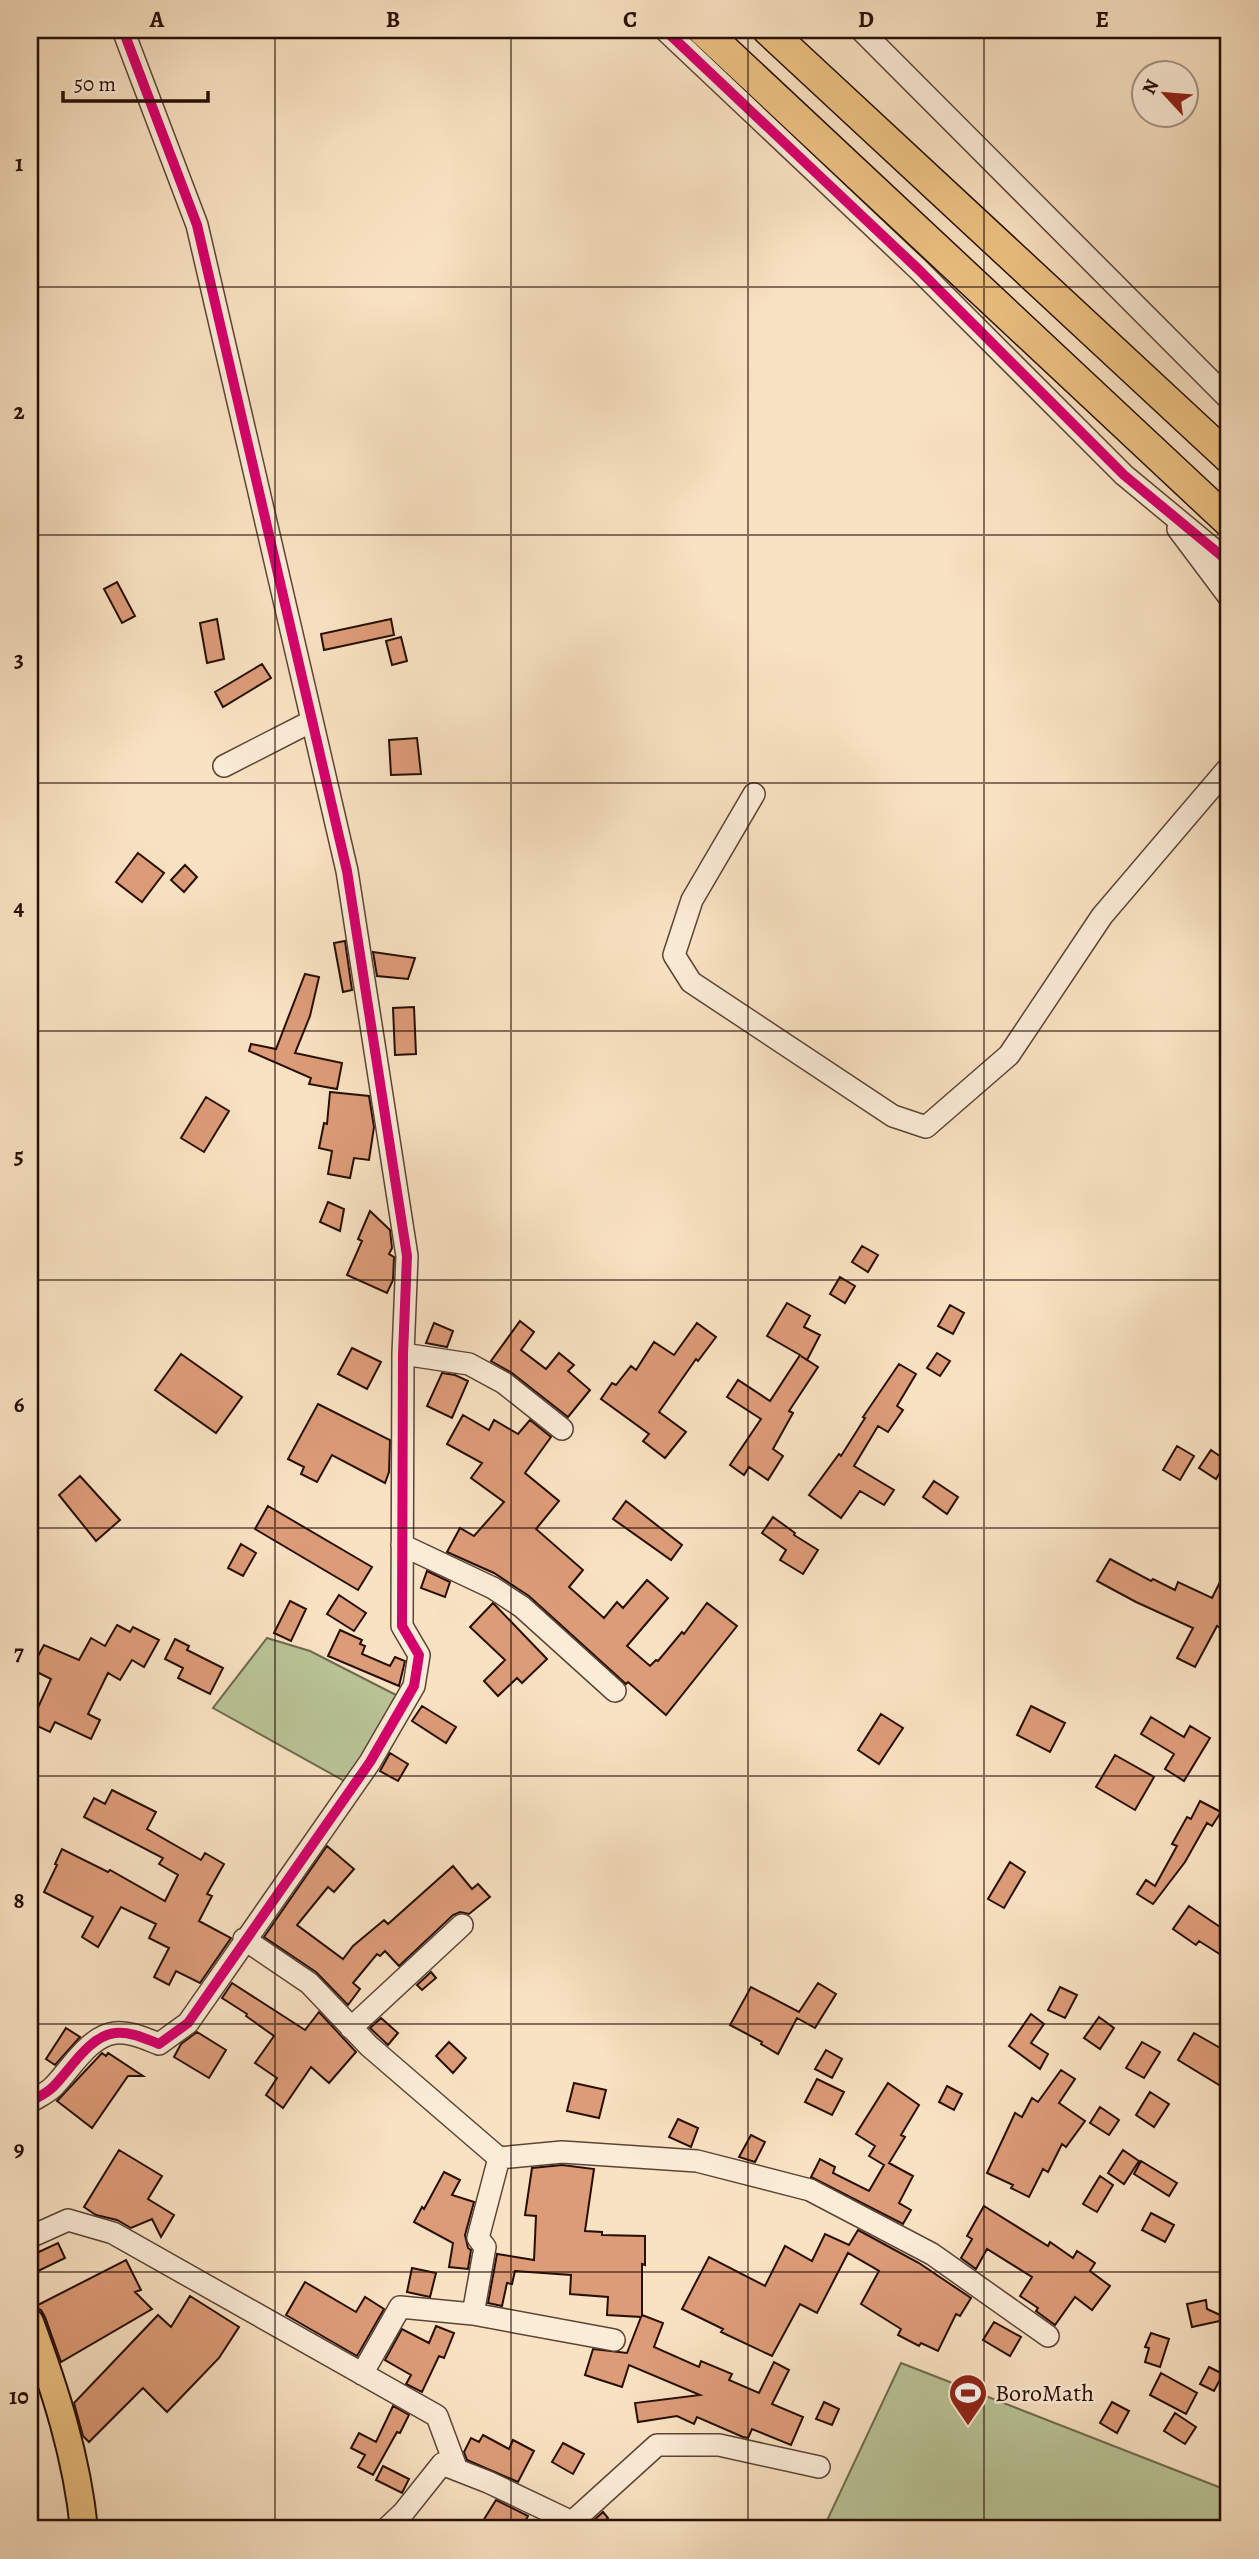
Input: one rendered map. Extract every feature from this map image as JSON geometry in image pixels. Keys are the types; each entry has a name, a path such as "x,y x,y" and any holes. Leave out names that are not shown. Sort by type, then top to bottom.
{"highway":[{"path":"703,30 1229,522"},
{"path":"768,30 1229,458"}],"main road":[{"path":"30,2322 52,2380 65,2426 75,2467 84,2529"}],"street":[{"path":"30,2102 51,2090 80,2054 114,2033 138,2036 159,2043 188,2023 362,1773 414,1686 419,1655 402,1626 406,1243 346,871 197,225 123,30"},
{"path":"665,30 918,269 1124,475 1229,562"},
{"path":"861,30 1229,399"},
{"path":"1160,505 1229,597"},
{"path":"224,766 312,721"},
{"path":"754,794 692,900 674,955 691,982 894,1116 926,1128 1009,1055 1102,915 1229,767"},
{"path":"403,1354 469,1364 504,1383 562,1429"},
{"path":"402,1545 493,1588 522,1607 615,1691"},
{"path":"351,2028 462,1925"},
{"path":"244,1939 309,1983 369,2046 499,2158 562,2152 696,2161 810,2190 932,2254 1048,2336"},
{"path":"472,2314 485,2246 478,2238 499,2158"},
{"path":"30,2236 68,2220 113,2233 437,2416 457,2470"},
{"path":"362,2374 400,2307 472,2314 614,2340"},
{"path":"386,2529 403,2513 442,2464 488,2482 572,2522 657,2445 719,2445 819,2467"}],"green space":[{"path":"267,1638 310,1651 398,1696 346,1782 213,1708"},
{"name":"BoroMath","path":"901,2363 1229,2491 1229,2529 823,2529"}],"building":[{"path":"117,582 135,616 122,623 104,589"},
{"path":"217,619 224,659 207,663 200,623"},
{"path":"391,619 394,635 324,650 321,634"},
{"path":"401,637 407,661 392,665 386,641"},
{"path":"262,664 271,678 223,707 215,692"},
{"path":"417,738 421,774 391,775 389,740"},
{"path":"138,853 164,873 142,902 116,882"},
{"path":"185,865 197,877 184,892 171,880"},
{"path":"345,941 352,990 343,992 334,943"},
{"path":"373,952 415,958 408,979 377,976"},
{"path":"305,974 319,977 310,1016 295,1053 342,1063 337,1089 309,1084 311,1078 249,1051 251,1044 276,1049"},
{"path":"414,1007 416,1054 395,1055 393,1008"},
{"path":"330,1092 369,1096 374,1127 369,1160 354,1158 350,1178 328,1174 332,1151 319,1148 324,1123 327,1124"},
{"path":"206,1097 229,1111 204,1152 181,1138"},
{"path":"328,1202 344,1209 340,1231 320,1222"},
{"path":"370,1211 390,1230 392,1248 389,1254 394,1257 393,1280 387,1293 347,1275 362,1241 358,1239"},
{"path":"862,1246 878,1255 868,1272 852,1262"},
{"path":"840,1277 855,1286 845,1303 830,1294"},
{"path":"787,1303 810,1316 804,1327 820,1335 807,1360 818,1367 789,1411 793,1413 773,1449 783,1456 768,1480 749,1467 744,1475 730,1465 761,1419 727,1397 738,1380 770,1401 800,1355 767,1336"},
{"path":"950,1305 964,1313 953,1334 938,1326"},
{"path":"520,1321 534,1332 521,1350 546,1369 559,1353 574,1365 568,1371 590,1390 568,1417 512,1373 491,1361"},
{"path":"434,1323 453,1331 447,1347 426,1343"},
{"path":"697,1323 716,1337 698,1361 696,1359 659,1412 686,1432 665,1458 643,1441 649,1434 601,1399 612,1383 616,1385 631,1366 636,1370 654,1342 674,1355"},
{"path":"352,1348 381,1362 367,1389 338,1374"},
{"path":"937,1353 950,1361 940,1376 927,1368"},
{"path":"181,1354 242,1397 216,1433 155,1390"},
{"path":"899,1364 916,1374 897,1406 903,1410 888,1432 878,1426 854,1466 894,1490 884,1505 860,1491 841,1518 809,1495 839,1454 841,1456 865,1418 863,1417"},
{"path":"442,1373 468,1381 452,1418 427,1406"},
{"path":"318,1404 390,1440 389,1472 385,1483 332,1455 317,1482 301,1474 304,1467 288,1459"},
{"path":"463,1415 489,1430 494,1420 518,1434 530,1420 551,1437 525,1473 559,1501 536,1529 583,1570 569,1587 604,1618 617,1602 623,1608 647,1580 668,1598 627,1646 650,1666 658,1661 682,1632 684,1634 707,1603 737,1626 666,1715 628,1682 626,1684 529,1596 494,1573 447,1552 460,1528 474,1536 504,1502 471,1478 482,1463 447,1444"},
{"path":"1177,1446 1194,1456 1180,1480 1163,1470"},
{"path":"1211,1450 1227,1461 1216,1479 1199,1468"},
{"path":"80,1476 120,1520 96,1541 59,1495"},
{"path":"934,1481 958,1497 947,1514 923,1497"},
{"path":"626,1501 682,1545 671,1560 613,1519"},
{"path":"268,1506 372,1567 358,1590 255,1529"},
{"path":"773,1517 818,1550 803,1574 780,1560 786,1550 762,1533"},
{"path":"241,1544 256,1553 243,1576 228,1568"},
{"path":"1110,1559 1151,1581 1153,1579 1175,1590 1178,1582 1212,1598 1229,1564 1229,1623 1225,1631 1217,1626 1195,1667 1177,1658 1193,1628 1097,1581"},
{"path":"427,1571 450,1582 445,1597 421,1588"},
{"path":"339,1595 366,1613 354,1631 327,1614"},
{"path":"290,1601 306,1609 291,1641 274,1633"},
{"path":"493,1603 547,1659 522,1683 517,1678 498,1696 484,1681 505,1660 470,1627"},
{"path":"117,1625 130,1632 133,1627 159,1640 144,1667 132,1660 120,1680 108,1673 88,1714 100,1720 91,1739 55,1722 50,1732 31,1723 51,1679 31,1669 44,1645 79,1660 91,1638 105,1646"},
{"path":"340,1630 362,1640 360,1644 365,1646 362,1654 390,1666 395,1657 405,1661 399,1686 328,1656"},
{"path":"175,1639 189,1646 187,1650 223,1668 210,1694 178,1678 183,1668 165,1659"},
{"path":"422,1706 456,1727 446,1743 412,1721"},
{"path":"1031,1706 1065,1723 1050,1752 1017,1735"},
{"path":"881,1714 903,1728 879,1764 858,1750"},
{"path":"1151,1717 1184,1737 1190,1726 1210,1738 1184,1781 1165,1769 1174,1754 1141,1734"},
{"path":"390,1753 408,1764 398,1781 380,1771"},
{"path":"1115,1755 1154,1777 1135,1810 1096,1787"},
{"path":"112,1790 156,1812 147,1829 201,1860 205,1853 224,1864 207,1894 212,1896 199,1921 231,1938 200,1983 176,1971 169,1985 154,1977 169,1948 149,1938 156,1924 121,1907 98,1947 82,1937 93,1917 44,1892 62,1849 108,1872 110,1870 165,1901 178,1875 159,1864 163,1858 84,1817 94,1798 105,1804"},
{"path":"1200,1801 1221,1812 1212,1826 1207,1823 1185,1862 1153,1904 1137,1894 1146,1880 1155,1886 1177,1846 1172,1844 1187,1817 1191,1819"},
{"path":"327,1846 354,1869 334,1892 328,1887 297,1925 343,1959 353,1946 384,1920 388,1924 453,1866 472,1889 478,1884 490,1897 469,1914 460,1912 453,1915 399,1966 385,1951 380,1956 377,1954 353,1983 360,1989 348,2005 316,1972 264,1937"},
{"path":"1010,1862 1025,1872 1004,1908 988,1899"},
{"path":"1189,1906 1229,1933 1229,1960 1199,1941 1196,1945 1173,1929"},
{"path":"431,1972 436,1978 422,1990 417,1985"},
{"path":"232,1983 305,2030 319,2012 356,2052 329,2083 311,2067 283,2108 266,2095 277,2078 255,2063 274,2036 222,1998"},
{"path":"818,1983 836,1994 815,2028 797,2018 778,2054 730,2025 751,1987 799,2012"},
{"path":"1060,1987 1077,1995 1065,2018 1048,2010"},
{"path":"1031,2014 1044,2024 1031,2043 1048,2054 1040,2069 1009,2046"},
{"path":"1099,2017 1114,2028 1100,2049 1084,2038"},
{"path":"381,2018 398,2033 388,2045 370,2028"},
{"path":"66,2028 80,2037 55,2065 46,2059"},
{"path":"197,2032 226,2050 209,2078 174,2057 181,2044"},
{"path":"1194,2033 1229,2053 1229,2091 1178,2060"},
{"path":"449,2042 466,2058 453,2073 436,2056"},
{"path":"1142,2042 1160,2052 1144,2078 1126,2068"},
{"path":"826,2050 842,2059 832,2078 815,2069"},
{"path":"102,2053 106,2056 108,2053 143,2076 128,2076 92,2128 57,2101"},
{"path":"1061,2070 1075,2079 1059,2103 1085,2121 1066,2147 1062,2144 1048,2172 1043,2169 1029,2197 1011,2188 1013,2185 987,2173 1015,2113 1022,2117 1032,2098 1038,2102"},
{"path":"817,2079 844,2092 832,2115 805,2102"},
{"path":"574,2083 606,2090 599,2118 567,2111"},
{"path":"888,2083 919,2105 901,2135 905,2137 889,2163 913,2176 899,2203 911,2210 903,2224 811,2177 820,2159 835,2167 833,2173 869,2191 884,2165 869,2156 875,2146 856,2134"},
{"path":"947,2086 962,2094 954,2110 939,2102"},
{"path":"1150,2092 1169,2104 1154,2127 1136,2115"},
{"path":"1100,2107 1119,2120 1109,2135 1090,2123"},
{"path":"678,2119 698,2128 691,2147 669,2137"},
{"path":"751,2135 765,2142 755,2162 739,2157"},
{"path":"119,2150 162,2176 148,2199 174,2215 161,2237 152,2219 131,2228 117,2220 96,2215 84,2207"},
{"path":"1123,2150 1139,2161 1124,2184 1108,2173"},
{"path":"1141,2161 1177,2183 1169,2196 1134,2174"},
{"path":"562,2165 594,2169 585,2231 602,2232 602,2235 645,2236 642,2315 663,2323 654,2347 699,2367 701,2361 732,2374 729,2380 759,2393 774,2362 789,2370 772,2404 803,2417 791,2445 752,2429 748,2438 743,2437 697,2417 694,2424 677,2416 638,2422 635,2403 700,2395 629,2365 622,2387 585,2375 593,2349 627,2353 641,2317 607,2315 608,2297 570,2294 571,2275 515,2271 512,2284 507,2283 502,2306 488,2303 497,2254 534,2260 536,2216 525,2215 532,2168"},
{"path":"444,2172 460,2180 452,2195 474,2202 465,2235 471,2250 468,2269 449,2267 453,2243 414,2222"},
{"path":"1100,2176 1113,2185 1097,2212 1083,2204"},
{"path":"984,2206 1048,2246 1050,2242 1073,2258 1077,2251 1095,2263 1090,2271 1110,2286 1092,2310 1075,2297 1055,2325 1036,2311 1038,2308 1020,2296 1032,2277 987,2249 976,2269 961,2258 972,2239 967,2236"},
{"path":"1151,2213 1174,2225 1165,2242 1142,2230"},
{"path":"858,2230 919,2263 971,2298 960,2316 956,2314 938,2351 921,2343 919,2346 898,2335 901,2329 861,2304 879,2271 848,2253 817,2313 800,2304 772,2356 721,2332 723,2329 682,2309 709,2257 765,2286 785,2246 812,2261 825,2234 849,2245"},
{"path":"58,2243 65,2258 30,2275 30,2256"},
{"path":"126,2260 141,2290 135,2292 152,2309 61,2362 45,2317 41,2310 34,2307"},
{"path":"412,2268 436,2273 430,2297 407,2292"},
{"path":"305,2282 356,2312 365,2297 384,2309 357,2356 286,2315"},
{"path":"190,2296 239,2327 219,2358 167,2412 143,2388 89,2442 83,2436 74,2403 158,2315 171,2327"},
{"path":"1206,2300 1207,2309 1229,2319 1192,2327 1187,2304"},
{"path":"994,2322 1021,2337 1010,2356 983,2340"},
{"path":"436,2326 454,2333 444,2358 439,2356 422,2392 406,2384 411,2375 385,2360 402,2329 429,2343"},
{"path":"1151,2333 1169,2339 1160,2367 1145,2362 1149,2348 1145,2347"},
{"path":"1209,2367 1223,2374 1214,2391 1200,2384"},
{"path":"1161,2373 1197,2393 1186,2414 1150,2395"},
{"path":"824,2402 839,2409 832,2425 816,2419"},
{"path":"1112,2402 1129,2411 1117,2433 1100,2423"},
{"path":"393,2406 409,2415 373,2475 358,2467 365,2455 351,2448 359,2433 376,2442"},
{"path":"1175,2413 1196,2427 1185,2444 1164,2431"},
{"path":"483,2435 509,2449 513,2440 534,2451 518,2482 467,2460 464,2452 471,2438 479,2442"},
{"path":"563,2443 584,2454 573,2474 552,2462"},
{"path":"383,2466 409,2479 402,2493 376,2480"},
{"path":"496,2500 528,2516 521,2529 478,2529"},
{"path":"603,2512 608,2518 595,2529 584,2529"}],"cycle path":[{"path":"30,2102 51,2089 88,2047 106,2035 126,2033 159,2044 188,2023 370,1762 414,1686 419,1655 402,1626 403,1354 407,1256 347,871 197,225 123,30"},
{"path":"665,30 918,269 1124,475 1229,562"}],"place":[{"name":"BoroMath","path":"968,2427"}]}
